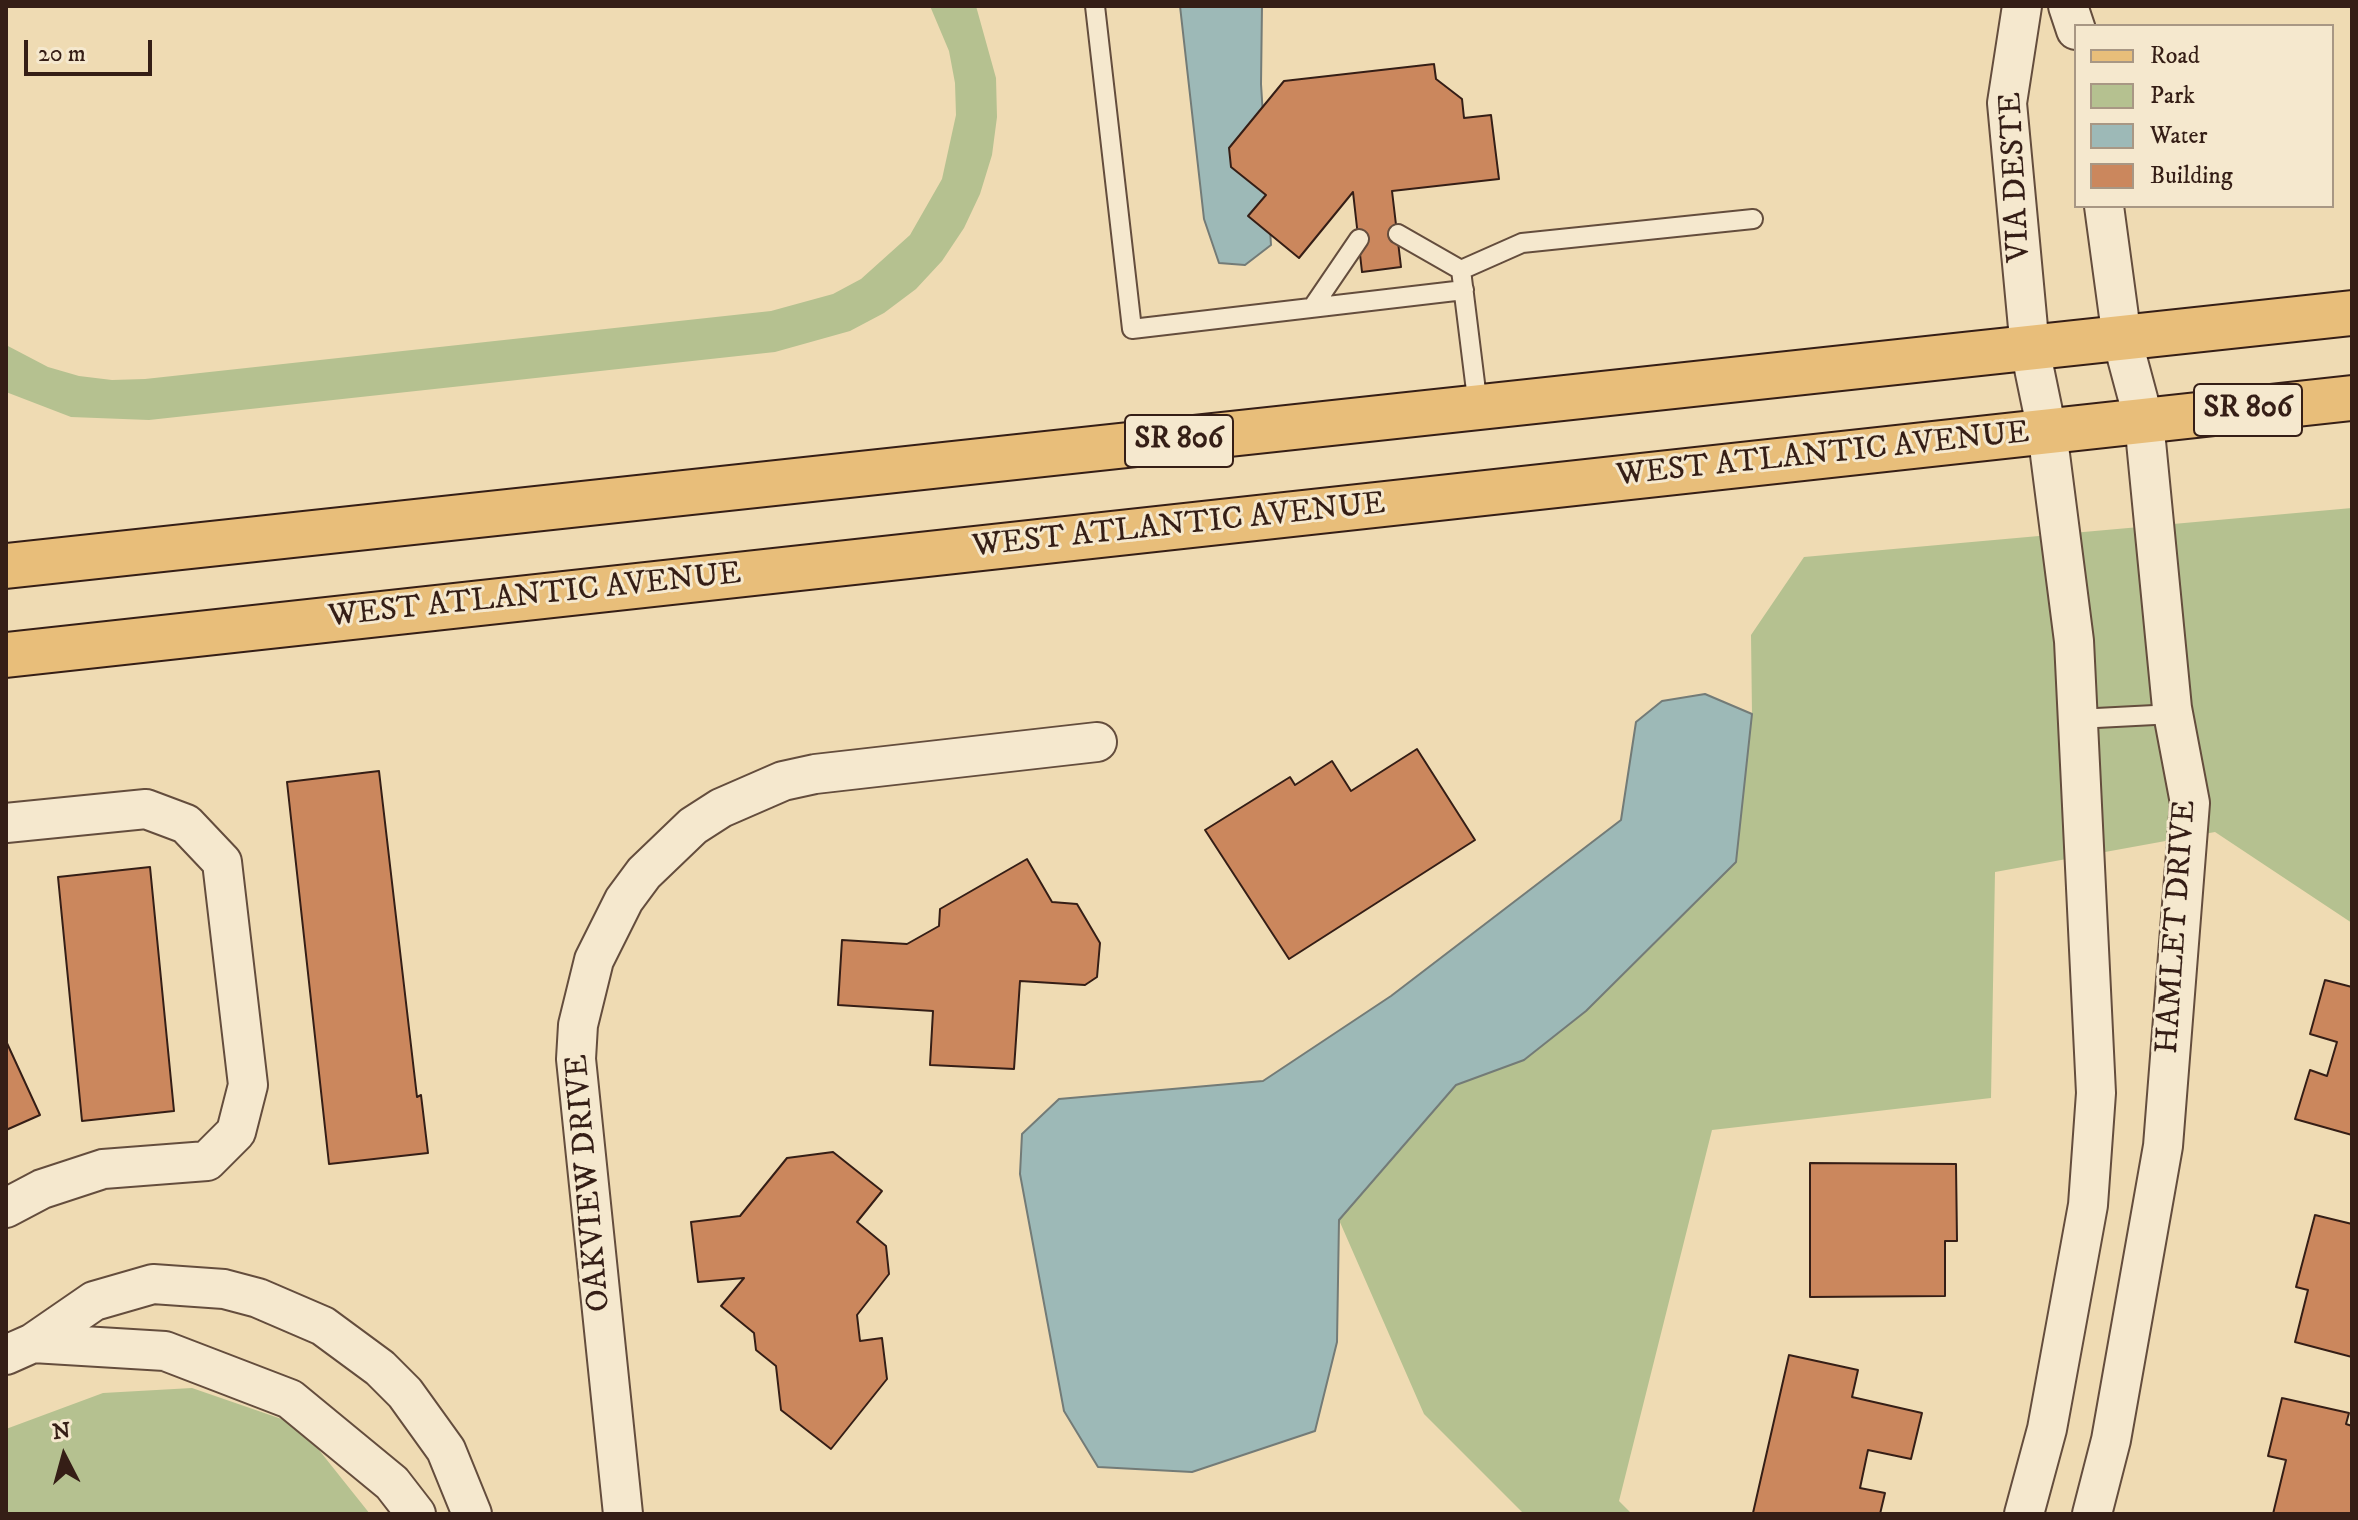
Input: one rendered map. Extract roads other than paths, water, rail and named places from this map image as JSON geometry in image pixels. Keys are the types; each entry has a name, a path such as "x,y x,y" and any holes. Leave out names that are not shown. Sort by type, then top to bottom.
{"main road":[{"name":"SR 806","path":"6,566 2352,313"},
{"name":"WEST ATLANTIC AVENUE","path":"6,655 2352,398"}],"street":[{"name":"VIA DESTE","path":"2022,6 2007,103 2030,349"},
{"path":"2104,208 2122,339"},
{"name":"HAMLET DRIVE","path":"2092,1514 2111,1440 2163,1146 2190,803 2174,714 2144,421 2122,339"},
{"path":"2024,1514 2047,1429 2088,1205 2096,1093 2074,641 2047,431 2030,349"},
{"name":"OAKVIEW DRIVE","path":"623,1514 576,1059 578,1025 594,960 624,900 667,848 693,826 721,808 783,781 815,774 1097,742"},
{"path":"6,823 146,809 186,824 222,862 248,1085 236,1132 207,1161 103,1169 42,1189 6,1208"},
{"path":"19,1349 94,1301 153,1284 224,1289 292,1310 323,1326 380,1368 405,1393 446,1450 472,1514"},
{"path":"19,1349 165,1351 290,1399 392,1483 416,1514"}],"lane":[{"path":"1095,6 1132,329 1464,290"},
{"path":"1461,270 1522,243 1753,219"},
{"path":"1398,234 1461,270"},
{"path":"1312,308 1359,239"},
{"path":"1461,270 1478,409"},
{"path":"2077,719 2174,714"}],"water":[{"path":"1180,6 1262,6 1261,84 1271,245 1245,265 1219,263 1204,219"},
{"path":"1705,694 1752,714 1736,862 1586,1011 1524,1060 1456,1085 1339,1220 1337,1342 1315,1431 1192,1472 1098,1467 1064,1411 1020,1174 1022,1134 1059,1099 1263,1081 1391,996 1621,820 1636,722 1662,701"}]}
